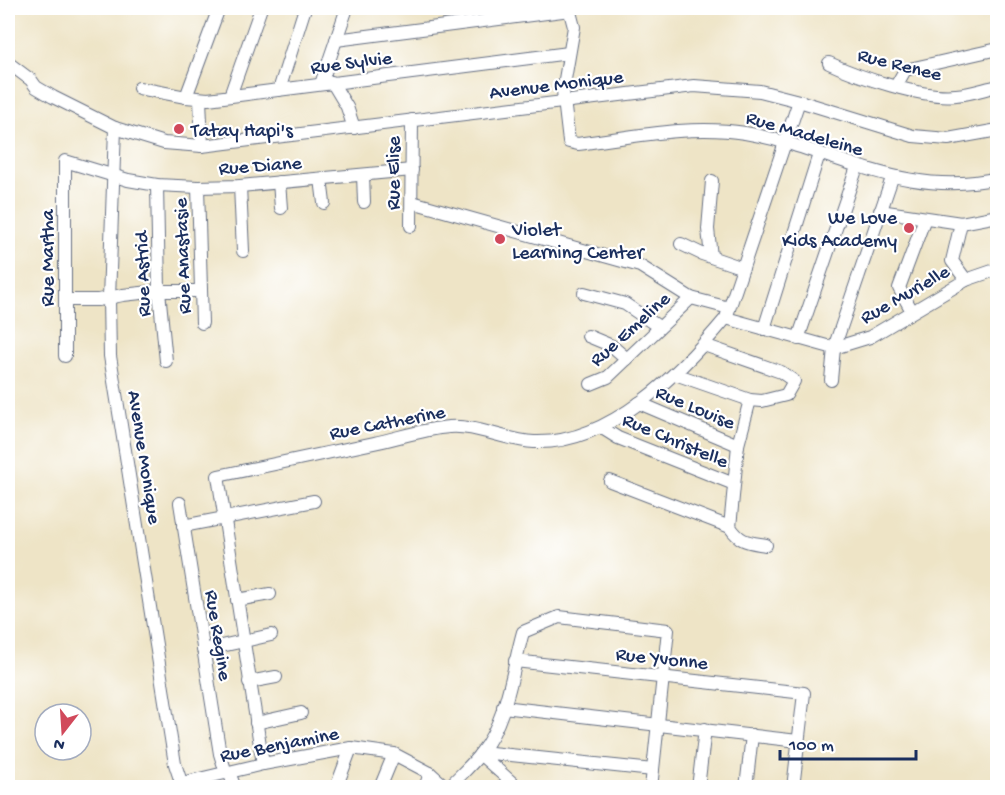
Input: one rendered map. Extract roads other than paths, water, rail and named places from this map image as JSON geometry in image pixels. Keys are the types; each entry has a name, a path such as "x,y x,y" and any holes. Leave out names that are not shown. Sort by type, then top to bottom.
{"street":[{"path":"186,98 219,8"},
{"path":"230,96 261,8"},
{"path":"279,90 303,8"},
{"path":"347,8 336,40 327,83 347,107 354,128"},
{"path":"336,40 569,9 574,27 562,91 564,102"},
{"path":"896,86 905,70 998,49"},
{"name":"Rue Sylvie","path":"139,88 200,99 569,53"},
{"name":"Rue Renee","path":"829,63 896,86 930,93 950,95 998,86"},
{"name":"Avenue Monique","path":"11,65 32,80 36,87 53,98 115,128 164,143 202,146 694,86 760,91 913,136 948,139 998,130"},
{"path":"200,99 202,146"},
{"name":"Rue Catherine","path":"263,764 218,476 450,427 532,442 552,441 602,428 639,403 675,374 704,345 728,313 799,101"},
{"name":"Rue Madeleine","path":"564,102 569,142 578,144 700,130 742,132 785,143 892,178 940,183 998,178"},
{"name":"Rue Elise","path":"411,226 412,120"},
{"name":"Avenue Monique","path":"115,128 109,299 110,356 175,764 182,785"},
{"path":"764,329 819,154"},
{"name":"Rue Diane","path":"65,161 112,176 157,185 198,187 240,186 412,170"},
{"name":"Rue Martha","path":"65,161 66,356"},
{"path":"798,339 857,167"},
{"path":"363,175 364,202"},
{"path":"831,380 834,348 892,178"},
{"path":"321,179 324,203"},
{"path":"711,257 708,229 712,181"},
{"path":"279,182 281,208"},
{"name":"Rue Astrid","path":"157,185 159,291 166,361"},
{"path":"240,186 243,251"},
{"name":"Rue Anastasie","path":"198,187 202,323"},
{"path":"412,202 640,266 691,298 764,329 834,348"},
{"path":"880,211 962,223 998,216"},
{"path":"912,312 899,288 925,218"},
{"path":"962,223 952,261 966,280"},
{"path":"681,244 743,268"},
{"name":"Rue Murielle","path":"834,348 870,337 966,280 998,269"},
{"path":"65,300 109,299 159,291 201,291"},
{"path":"584,293 626,304 659,327"},
{"name":"Rue Emeline","path":"591,384 608,376 691,298"},
{"path":"588,336 612,345 627,358"},
{"path":"675,374 750,400 762,401 786,395 794,381 781,372 704,345"},
{"path":"730,526 738,445 750,400"},
{"name":"Rue Louise","path":"639,403 738,445"},
{"name":"Rue Christelle","path":"602,428 618,438 735,484"},
{"path":"610,481 730,526 738,538 766,545"},
{"path":"183,526 314,501"},
{"name":"Rue Regine","path":"180,503 220,754 235,788"},
{"path":"237,600 270,594"},
{"path":"448,788 481,753 503,707 523,632 559,617 668,630 651,788"},
{"path":"203,650 271,635"},
{"name":"Rue Yvonne","path":"515,661 804,693 798,741"},
{"path":"249,682 276,677"},
{"path":"503,707 798,741 793,788"},
{"path":"256,723 301,713"},
{"path":"698,788 705,729"},
{"path":"746,788 752,735"},
{"path":"336,788 351,748"},
{"name":"Rue Benjamine","path":"182,785 263,764 351,748 394,754 430,773 448,788"},
{"path":"481,753 653,770"},
{"path":"481,753 518,788"},
{"path":"380,788 394,754"},
{"path":"425,788 430,773"}],"place":[{"name":"Tatay Hapi's","path":"179,129"},
{"name":"We Love Kids Academy","path":"909,228"},
{"name":"Violet Learning Center","path":"500,239"}]}
